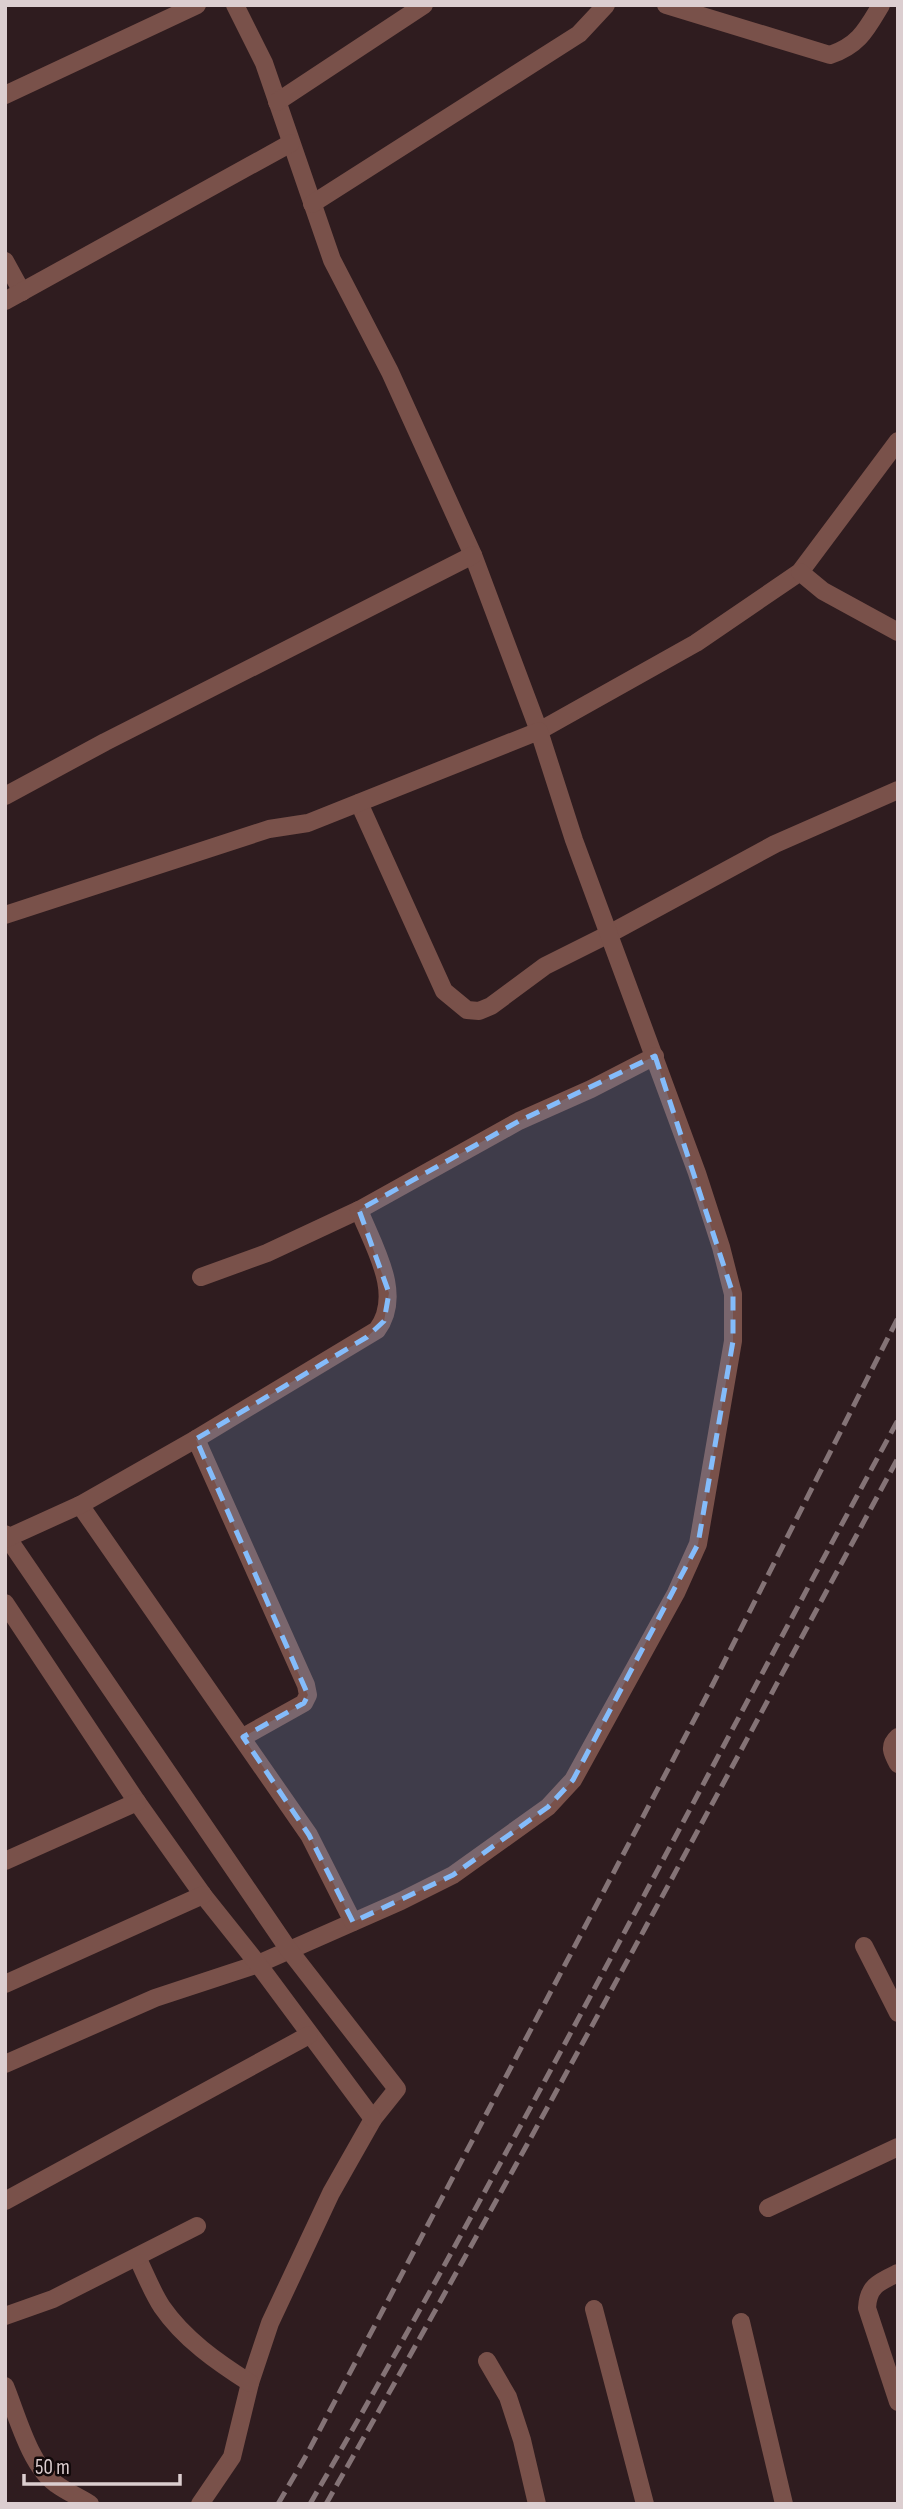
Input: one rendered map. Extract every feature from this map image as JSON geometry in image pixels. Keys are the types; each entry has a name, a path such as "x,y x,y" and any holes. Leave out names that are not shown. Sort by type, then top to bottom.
{"street":[{"path":"5,95 197,5"},
{"path":"5,2063 155,1998 258,1964 453,1875 548,1807 573,1780 676,1593 698,1544 733,1341 733,1294 721,1247 655,1056 574,840 539,731 473,555 390,372 332,260 264,63 235,5"},
{"path":"277,102 424,5"},
{"path":"312,204 579,34 606,5"},
{"path":"666,5 830,55 847,49 861,38 881,5"},
{"path":"5,301 291,143"},
{"path":"5,261 22,292"},
{"path":"5,915 269,829 307,823 539,731 696,643 800,572 898,441"},
{"path":"882,463 898,473"},
{"path":"5,796 105,742 473,555"},
{"path":"800,572 823,591 898,632"},
{"path":"359,803 444,991 467,1010 479,1011 491,1006 545,966 775,844 898,790"},
{"path":"201,1277 267,1253 359,1210 519,1121 591,1089 655,1056"},
{"path":"200,2504 232,2457 250,2383 270,2323 331,2193 373,2119 397,2089 289,1950 6,1537 80,1505 367,1337 384,1321 389,1293 359,1210"},
{"path":"196,1439 306,1685 308,1695 304,1703 243,1737"},
{"path":"80,1505 309,1835 353,1922"},
{"path":"5,1603 13,1628 203,1895 373,2119"},
{"path":"898,1737 892,1742 891,1752 898,1764"},
{"path":"5,1861 137,1801"},
{"path":"5,1983 203,1895"},
{"path":"864,1946 898,2013"},
{"path":"5,2201 309,2035"},
{"path":"768,2208 898,2147"},
{"path":"5,2316 53,2299 197,2226"},
{"path":"137,2257 160,2304 176,2326 222,2365 250,2383"},
{"path":"898,2273 876,2284 868,2295 867,2308 898,2402"},
{"path":"594,2309 645,2504"},
{"path":"741,2322 784,2504"},
{"path":"487,2361 508,2397 522,2440 537,2504"},
{"path":"5,2386 24,2436 40,2468 54,2483 90,2504"}],"highlighted area":[{"path":"655,1056 733,1294 733,1341 698,1544 573,1780 548,1807 453,1875 353,1922 309,1835 243,1737 304,1703 308,1695 196,1439 367,1337 384,1321 389,1293 359,1210 519,1121"}],"railway":[{"path":"278,2504 307,2454 713,1684 898,1318"},
{"path":"310,2504 461,2235 898,1420"},
{"path":"326,2504 544,2114 898,1458"}]}
